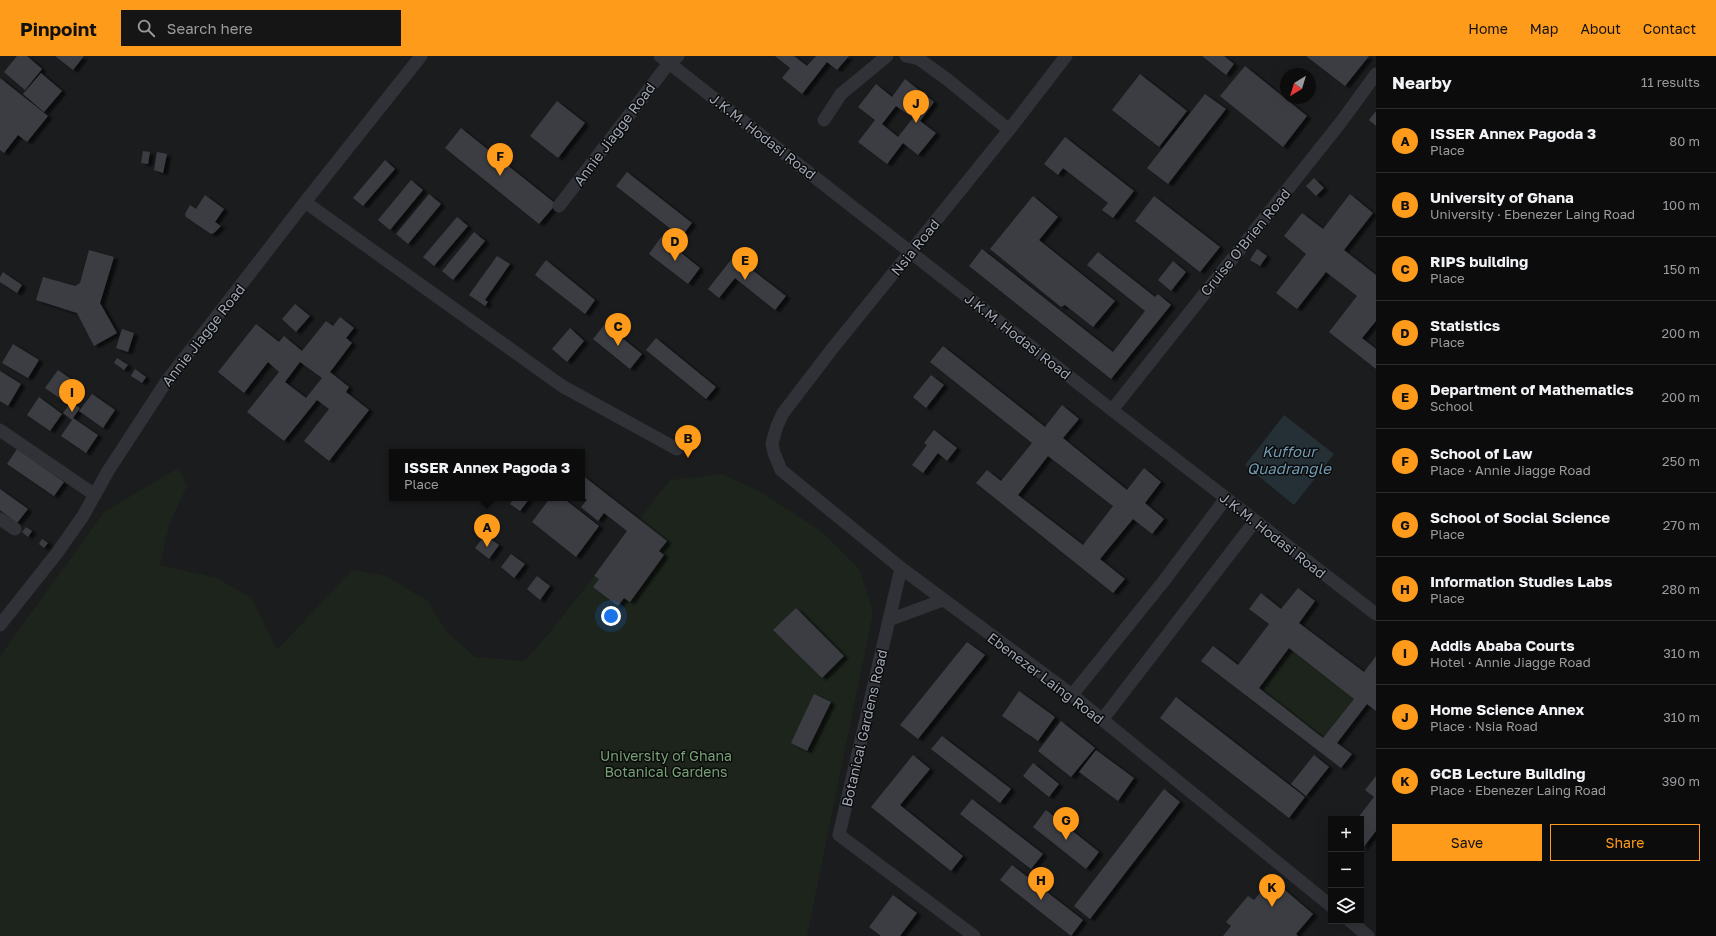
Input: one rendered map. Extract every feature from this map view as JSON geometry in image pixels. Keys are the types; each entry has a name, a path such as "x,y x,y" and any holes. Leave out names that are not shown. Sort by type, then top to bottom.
{"street":[{"name":"Annie Jiagge Road","path":"0,625 57,553 166,382 305,202 421,56"},
{"path":"824,120 841,94 887,56"},
{"path":"906,56 919,59 1009,130"},
{"name":"Nsia Road","path":"772,443 783,413 832,349 1009,130 1066,56"},
{"name":"Annie Jiagge Road","path":"559,206 669,58"},
{"name":"J.K.M. Hodasi Road","path":"669,58 911,252 1112,410 1376,613"},
{"name":"Cruise O'Brien Road","path":"1112,410 1341,122 1376,74"},
{"path":"305,202 562,386 677,450"},
{"path":"0,430 95,495"},
{"name":"Ebenezer Laing Road","path":"772,443 774,453 781,470 901,568 1072,696 1328,904"},
{"path":"1072,696 1163,582 1226,498"},
{"path":"0,519 15,529"},
{"path":"1102,720 1255,521"},
{"name":"Botanical Gardens Road","path":"901,568 839,835 974,936"},
{"path":"889,620 944,600"},
{"path":"1354,924 1368,936"}],"shaded area":[{"path":"0,56 1376,56 1376,936 0,936"}],"green space":[{"name":"University of Ghana Botanical Gardens","path":"178,468 187,486 169,525 160,565 217,578 252,598 277,650 352,570 386,576 428,601 446,631 475,657 525,661 554,627 670,480 722,474 759,491 821,531 860,570 873,613 807,936 0,936 0,656 104,512"},
{"path":"1289,648 1354,699 1323,738 1259,688"}],"water":[{"name":"Kuffour Quadrangle","path":"1284,415 1334,454 1294,505 1245,465"}],"building":[{"path":"17,56 27,56 42,69 25,90 4,72"},
{"path":"55,56 84,56 73,70"},
{"path":"775,56 794,56 807,66 816,56 849,56 837,70 827,62 802,94 782,78 790,68"},
{"path":"1202,56 1224,56 1234,64 1226,75"},
{"path":"1306,56 1369,56 1345,86"},
{"path":"1245,66 1280,94 1280,104 1292,104 1307,116 1283,147 1220,96"},
{"path":"41,73 62,91 44,112 23,94"},
{"path":"1140,74 1187,111 1159,147 1112,110"},
{"path":"0,78 48,116 27,142 18,135 4,153 0,150"},
{"path":"905,79 934,102 920,121 936,133 918,155 903,143 887,164 858,142 875,120 858,107 876,84 892,97","holes":["896,106 913,118 898,137 882,124"]},
{"path":"1205,94 1226,109 1168,184 1147,168"},
{"path":"557,101 585,123 558,158 530,136"},
{"path":"1376,111 1376,126 1369,120"},
{"path":"461,128 556,204 539,224 445,148"},
{"path":"1065,137 1134,191 1113,218 1102,210 1108,203 1063,168 1058,175 1044,164"},
{"path":"143,151 150,152 148,164 141,163"},
{"path":"157,152 167,154 163,173 154,170"},
{"path":"385,160 395,169 363,206 353,198"},
{"path":"627,172 692,223 681,237 616,186"},
{"path":"1314,178 1324,188 1316,196 1306,186"},
{"path":"411,180 423,190 390,230 378,220"},
{"path":"429,194 441,204 408,244 396,234"},
{"path":"1350,194 1373,213 1344,250 1376,275 1376,321 1362,338 1376,349 1376,369 1329,332 1357,296 1326,272 1297,309 1276,293 1306,254 1284,236 1302,213 1323,229"},
{"path":"205,195 224,209 215,222 221,226 211,234 186,217 185,214 190,205 196,209"},
{"path":"1033,196 1058,217 1039,240 1115,301 1093,327 1065,305 1061,307 990,249"},
{"path":"1154,196 1220,247 1200,272 1135,221"},
{"path":"457,217 468,226 434,266 423,257"},
{"path":"474,232 485,241 453,280 442,271"},
{"path":"661,237 700,268 688,284 649,254"},
{"path":"982,249 1113,352 1145,311 1087,265 1098,252 1155,297 1158,294 1171,305 1111,379 969,266"},
{"path":"1257,249 1267,256 1260,266 1250,260"},
{"path":"89,250 114,257 100,303 117,333 94,346 77,313 36,300 43,277 75,286 80,283"},
{"path":"497,256 510,264 485,300 488,302 485,306 469,295"},
{"path":"734,256 786,296 775,310 735,278 719,298 708,289"},
{"path":"546,260 595,300 585,314 535,275"},
{"path":"1173,261 1186,272 1171,291 1158,280"},
{"path":"3,272 22,285 17,293 0,282 0,277"},
{"path":"295,304 310,316 296,332 282,319"},
{"path":"340,317 354,328 346,338 352,343 330,372 349,387 346,392 369,410 329,461 304,441 329,409 317,400 284,441 247,412 279,372 268,362 244,393 218,372 256,324 279,342 284,336 302,351 326,321 333,326","holes":["300,362 322,378 306,398 285,382"]},
{"path":"605,324 642,354 630,369 593,339"},
{"path":"570,328 584,341 567,362 552,349"},
{"path":"122,329 134,333 128,352 116,348"},
{"path":"656,338 716,387 706,399 646,350"},
{"path":"13,344 39,360 28,378 2,363"},
{"path":"943,346 1045,427 1062,405 1079,419 1063,438 1127,490 1144,468 1161,482 1145,503 1164,519 1152,534 1133,519 1100,559 1125,579 1113,593 976,483 987,470 1001,481 1032,443 930,362","holes":["1048,456 1113,506 1083,545 1018,495"]},
{"path":"117,358 128,365 124,370 114,363"},
{"path":"135,369 146,377 142,383 131,376"},
{"path":"58,370 81,386 68,404 45,388"},
{"path":"0,371 21,384 8,406 0,401"},
{"path":"931,375 944,385 926,408 913,397"},
{"path":"92,394 115,410 103,428 79,411"},
{"path":"39,397 62,414 50,431 27,415"},
{"path":"71,402 80,408 73,418 98,435 86,453 61,436 72,420 63,413"},
{"path":"934,430 957,448 947,461 938,453 923,473 912,465 927,445 924,443"},
{"path":"17,449 64,482 54,496 7,464"},
{"path":"585,477 667,541 659,551 664,555 630,602 624,598 618,606 593,587 599,579 594,576 627,531 604,513 598,521 581,507 587,500 585,498"},
{"path":"0,489 28,509 17,523 0,510"},
{"path":"512,501 528,501 520,511 510,504"},
{"path":"548,501 567,501 599,526 576,557 532,522"},
{"path":"26,527 32,531 28,537 22,532"},
{"path":"485,535 499,545 489,559 475,548"},
{"path":"42,539 48,543 44,548 39,544"},
{"path":"511,554 525,564 514,578 501,567"},
{"path":"537,576 550,586 540,600 527,589"},
{"path":"1298,588 1315,601 1299,623 1364,672 1376,656 1376,711 1367,704 1337,743 1352,754 1341,768 1201,661 1213,646 1238,665 1269,624 1249,609 1261,593 1281,609","holes":["1289,648 1354,699 1323,738 1259,688"]},
{"path":"796,608 844,656 822,678 773,630"},
{"path":"967,642 985,655 918,739 900,725"},
{"path":"1019,691 1055,717 1038,741 1002,716"},
{"path":"814,694 831,702 807,751 791,743"},
{"path":"1176,697 1305,797 1289,818 1160,718"},
{"path":"1061,721 1095,748 1071,777 1038,751"},
{"path":"942,736 1011,789 1000,803 931,749"},
{"path":"1096,750 1134,778 1118,801 1079,772"},
{"path":"913,755 930,769 900,805 963,856 951,871 871,807"},
{"path":"1314,755 1329,767 1306,796 1291,784"},
{"path":"1033,763 1059,784 1049,797 1023,776"},
{"path":"1376,776 1376,831 1364,846 1364,816 1359,816 1374,797 1365,790"},
{"path":"1164,789 1180,802 1090,919 1074,906"},
{"path":"972,799 1043,854 1031,869 960,814"},
{"path":"1046,810 1099,852 1086,869 1033,827"},
{"path":"1012,865 1083,920 1071,936 1000,880"},
{"path":"1272,879 1313,914 1296,934 1298,936 1223,936 1231,926 1226,922 1248,896 1254,900"},
{"path":"893,895 917,913 900,936 881,936 869,927"}],"place":[{"name":"Home Science Annex","path":"916,123"},
{"name":"School of Law","path":"500,176"},
{"name":"Statistics","path":"675,261"},
{"name":"Department of Mathematics","path":"745,280"},
{"name":"RIPS building","path":"618,346"},
{"name":"Addis Ababa Courts","path":"72,412"},
{"name":"University of Ghana","path":"688,458"},
{"name":"ISSER Annex Pagoda 3","path":"487,547"},
{"name":"School of Social Science","path":"1066,840"},
{"name":"Information Studies Labs","path":"1041,900"},
{"name":"GCB Lecture Building","path":"1272,907"}]}
